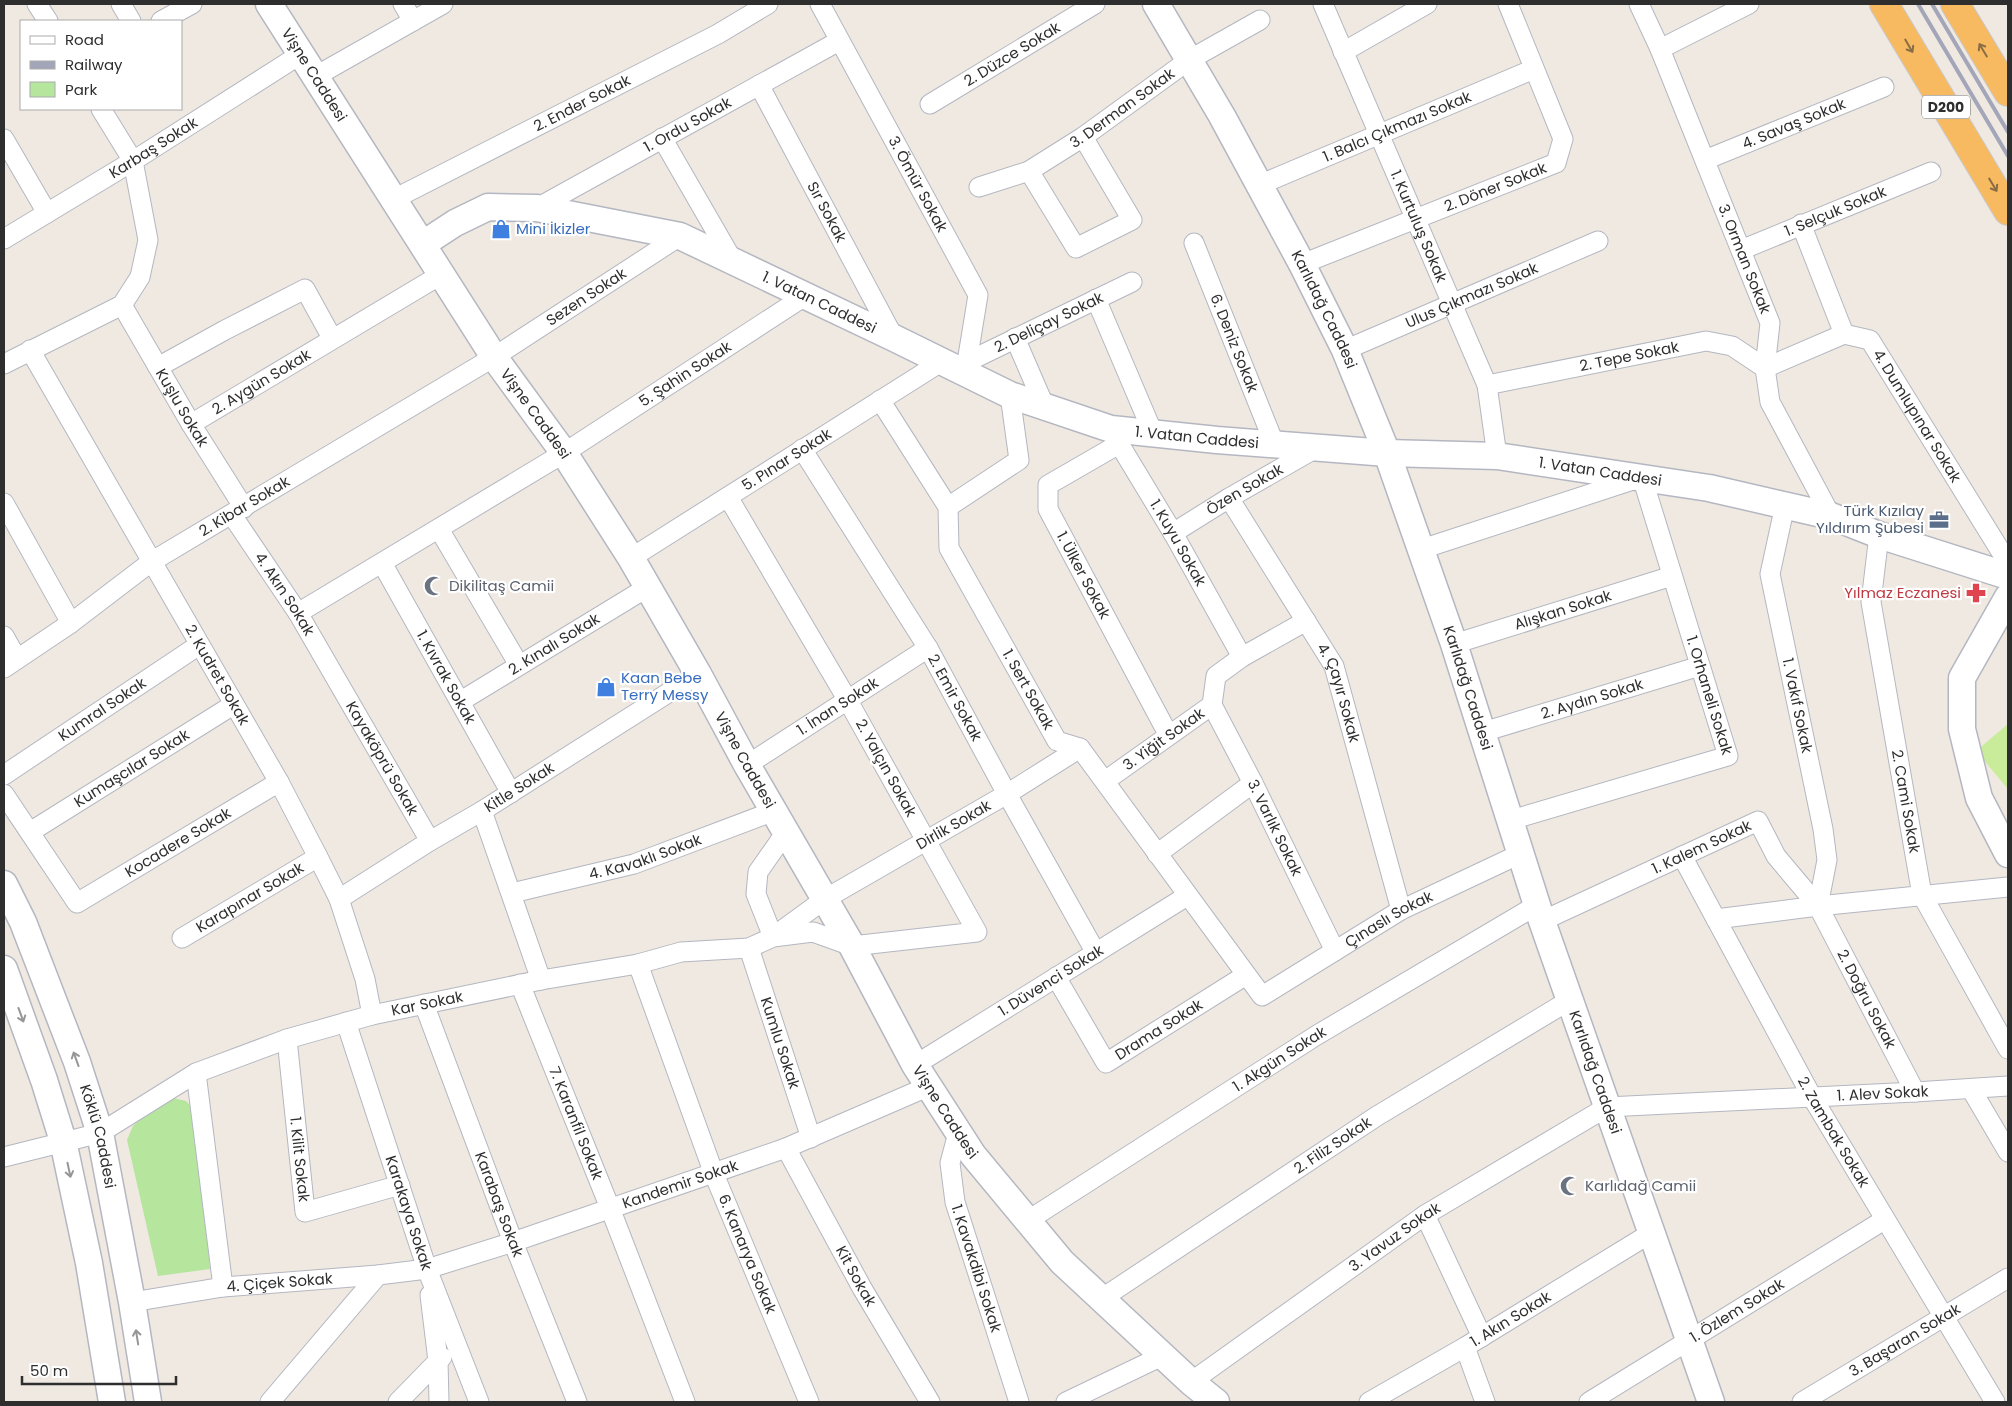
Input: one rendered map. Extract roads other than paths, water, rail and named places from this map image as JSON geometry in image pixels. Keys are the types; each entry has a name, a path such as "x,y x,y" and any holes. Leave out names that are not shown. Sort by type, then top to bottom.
{"highway":[{"name":"D200","path":"1884,4 2008,210"},
{"path":"1955,4 2008,92"}],"main road":[{"name":"Vişne Caddesi","path":"269,4 494,357 564,453 631,558 698,674 747,765 852,946 914,1065 958,1133 973,1155 1062,1262 1162,1356 1216,1402"},
{"name":"Karlıdağ Caddesi","path":"1156,4 1222,116 1302,264 1345,350 1387,453 1454,644 1522,853 1539,913 1711,1402"},
{"name":"1. Vatan Caddesi","path":"423,244 455,223 488,207 537,208 680,236 894,338 957,365 1010,395 1044,405 1115,436 1153,433 1387,453 1497,456 1709,488 1831,516 1879,535 2008,576"},
{"path":"2008,597 1962,678 1962,729 1979,798 2008,854"},
{"name":"Köklü Caddesi","path":"4,884 23,922 74,1053 100,1133 132,1302 148,1402"},
{"path":"4,969 44,1080 63,1141 90,1263 112,1402"}],"street":[{"path":"37,4 47,20"},
{"path":"121,4 130,20"},
{"path":"163,20 192,4"},
{"path":"403,4 413,21"},
{"path":"316,76 443,4"},
{"name":"2. Ender Sokak","path":"394,199 718,34 768,4"},
{"name":"3. Ömür Sokak","path":"820,4 978,295 957,365"},
{"name":"2. Düzce Sokak","path":"930,104 1095,4"},
{"name":"1. Kurtuluş Sokak","path":"1323,4 1487,385 1497,456"},
{"path":"1343,52 1427,4"},
{"name":"2. Döner Sokak","path":"1302,264 1556,162 1563,138 1508,4"},
{"name":"3. Orman Sokak","path":"1639,4 1660,49 1770,323 1765,368 1770,402 1831,516"},
{"path":"1660,49 1749,4"},
{"name":"3. Derman Sokak","path":"980,187 1029,171 1083,137 1189,60 1260,20"},
{"name":"1. Ordu Sokak","path":"537,208 839,41"},
{"name":"Karbaş Sokak","path":"4,240 302,54"},
{"name":"1. Balcı Çıkmazı Sokak","path":"1259,185 1534,68"},
{"name":"Sır Sokak","path":"760,85 894,338"},
{"name":"4. Savaş Sokak","path":"1705,160 1884,87"},
{"path":"4,364 122,305 140,277 148,240 133,161 102,110"},
{"path":"1029,171 1076,248 1132,220 1083,137"},
{"path":"662,138 733,261"},
{"path":"4,139 47,213"},
{"name":"1. Selçuk Sokak","path":"1741,250 1931,172"},
{"path":"1765,368 1844,334 1801,224"},
{"name":"Sezen Sokak","path":"494,357 680,236"},
{"name":"Ulus Çıkmazı Sokak","path":"1345,350 1598,241"},
{"name":"6. Deniz Sokak","path":"1194,243 1274,443"},
{"name":"2. Aygün Sokak","path":"191,424 442,274"},
{"name":"2. Deliçay Sokak","path":"957,365 1132,282"},
{"path":"158,367 305,289 332,338"},
{"name":"5. Şahin Sokak","path":"564,453 805,296"},
{"path":"1096,299 1153,433"},
{"name":"Kuşlu Sokak","path":"122,305 191,424 238,511"},
{"name":"4. Dumlupınar Sokak","path":"1844,334 1870,340 2008,563"},
{"path":"1014,338 1044,405"},
{"name":"2. Tepe Sokak","path":"1487,385 1706,342 1732,346 1765,368"},
{"name":"2. Kudret Sokak","path":"30,350 279,782 318,857 339,898 364,978 372,1015"},
{"name":"2. Kibar Sokak","path":"11,663 71,623 151,562 494,357"},
{"name":"5. Pınar Sokak","path":"631,558 880,400 957,365"},
{"path":"880,400 948,507 1019,460 1010,395"},
{"name":"1. Kuyu Sokak","path":"1115,436 1173,533 1242,657"},
{"name":"1. Ülker Sokak","path":"1115,436 1048,485 1048,509 1168,734"},
{"name":"Özen Sokak","path":"1173,533 1229,498 1318,447"},
{"name":"2. Emir Sokak","path":"802,449 928,648 1096,953"},
{"path":"298,613 564,453"},
{"path":"1422,549 1642,478"},
{"name":"1. Orhaneli Sokak","path":"1511,820 1728,756 1642,478"},
{"name":"2. Yalçın Sokak","path":"728,497 847,699 977,932 852,946"},
{"name":"4. Çayır Sokak","path":"1229,498 1334,666 1401,910"},
{"path":"4,503 71,623"},
{"name":"1. Vakıf Sokak","path":"1785,506 1770,574 1823,829 1827,860 1818,906"},
{"name":"1. Sert Sokak","path":"948,507 949,548 1057,741 1080,748"},
{"name":"4. Akın Sokak","path":"238,511 334,676"},
{"path":"439,529 519,666"},
{"name":"2. Cami Sokak","path":"1879,535 1871,602 1922,895 2008,1049"},
{"name":"1. Kıvrak Sokak","path":"382,562 511,793"},
{"name":"Alışkan Sokak","path":"1454,644 1672,576"},
{"name":"2. Kınalı Sokak","path":"461,701 648,587"},
{"name":"3. Yiğit Sokak","path":"1105,781 1168,734 1212,705 1216,676 1242,657 1306,621"},
{"path":"4,636 11,663"},
{"name":"Kumral Sokak","path":"4,775 199,645"},
{"name":"1. İnan Sokak","path":"747,765 928,648"},
{"name":"2. Aydın Sokak","path":"1483,732 1700,666"},
{"name":"Kitle Sokak","path":"339,898 511,793 698,674"},
{"name":"Kayaköprü Sokak","path":"334,676 430,841"},
{"name":"Kumaşcılar Sokak","path":"30,832 233,705"},
{"name":"3. Varlık Sokak","path":"1212,705 1254,783 1336,951"},
{"path":"1080,748 1246,976"},
{"name":"Dirlik Sokak","path":"825,899 1007,794 1080,748"},
{"name":"Kocadere Sokak","path":"30,832 78,903 279,782"},
{"path":"1157,854 1254,783"},
{"path":"4,794 30,832"},
{"path":"482,811 541,980"},
{"path":"773,937 756,894 758,872 780,822"},
{"name":"4. Kavaklı Sokak","path":"512,893 634,864 780,822"},
{"name":"1. Kalem Sokak","path":"1539,913 1682,856 1758,822 1776,856 1818,906"},
{"name":"Çınaslı Sokak","path":"1246,976 1262,996 1401,910 1522,853"},
{"name":"2. Zambak Sokak","path":"1682,856 1812,1097 1884,1220 1995,1402"},
{"name":"Karapınar Sokak","path":"182,938 318,857"},
{"path":"1716,919 1818,906 2008,887"},
{"name":"1. Düvenci Sokak","path":"914,1065 1187,896"},
{"name":"Kar Sokak","path":"4,1157 100,1133 196,1073 287,1039 372,1015 520,984 638,964 681,952 749,948 773,937 825,899"},
{"name":"2. Doğru Sokak","path":"1818,906 1915,1092"},
{"name":"1. Akgün Sokak","path":"1028,1221 1316,1035 1539,913"},
{"name":"Kar Sokak","path":"773,937 813,932 852,946"},
{"name":"Kumlu Sokak","path":"749,948 811,1138"},
{"name":"6. Kanarya Sokak","path":"638,964 714,1174 809,1402"},
{"name":"Drama Sokak","path":"1056,978 1106,1063 1246,976"},
{"name":"7. Karanfil Sokak","path":"520,984 685,1402"},
{"name":"2. Filiz Sokak","path":"1101,1299 1377,1116 1570,1000"},
{"name":"Karabaş Sokak","path":"424,1004 513,1242 577,1402"},
{"name":"Karakaya Sokak","path":"346,1022 427,1269 479,1402"},
{"name":"1. Kilit Sokak","path":"287,1039 305,1212 400,1185"},
{"path":"196,1073 223,1287"},
{"name":"1. Alev Sokak","path":"1607,1107 2008,1086"},
{"name":"Kandemir Sokak","path":"427,1269 513,1242 786,1148 928,1087"},
{"path":"1971,1089 2008,1152"},
{"name":"3. Yavuz Sokak","path":"1191,1382 1425,1215 1607,1107"},
{"name":"1. Kavakdibi Sokak","path":"958,1133 950,1163 955,1202 1019,1402"},
{"name":"Kit Sokak","path":"786,1148 862,1288 930,1402"},
{"path":"1425,1215 1482,1337"},
{"name":"1. Özlem Sokak","path":"1589,1402 1884,1220"},
{"name":"1. Akın Sokak","path":"1369,1402 1482,1337 1651,1233"},
{"path":"427,1269 438,1361 439,1402"},
{"name":"4. Çiçek Sokak","path":"132,1302 223,1287 378,1275 427,1269"},
{"path":"270,1402 378,1275"},
{"name":"3. Başaran Sokak","path":"1802,1402 2008,1278"},
{"path":"398,1402 456,1344"},
{"path":"1465,1347 1485,1402"},
{"path":"1066,1402 1162,1356"}],"railway":[{"path":"1918,4 2008,156"},
{"path":"1932,4 2008,132"}],"place":[{"name":"Mini İkizler","path":"501,229"},
{"name":"Türk Kızılay Yıldırım Şubesi","path":"1939,520"},
{"name":"Dikilitaş Camii","path":"434,586"},
{"name":"Yılmaz Eczanesi","path":"1976,593"},
{"name":"Kaan Bebe Terry Messy","path":"606,687"},
{"name":"Karlıdağ Camii","path":"1570,1186"}]}
